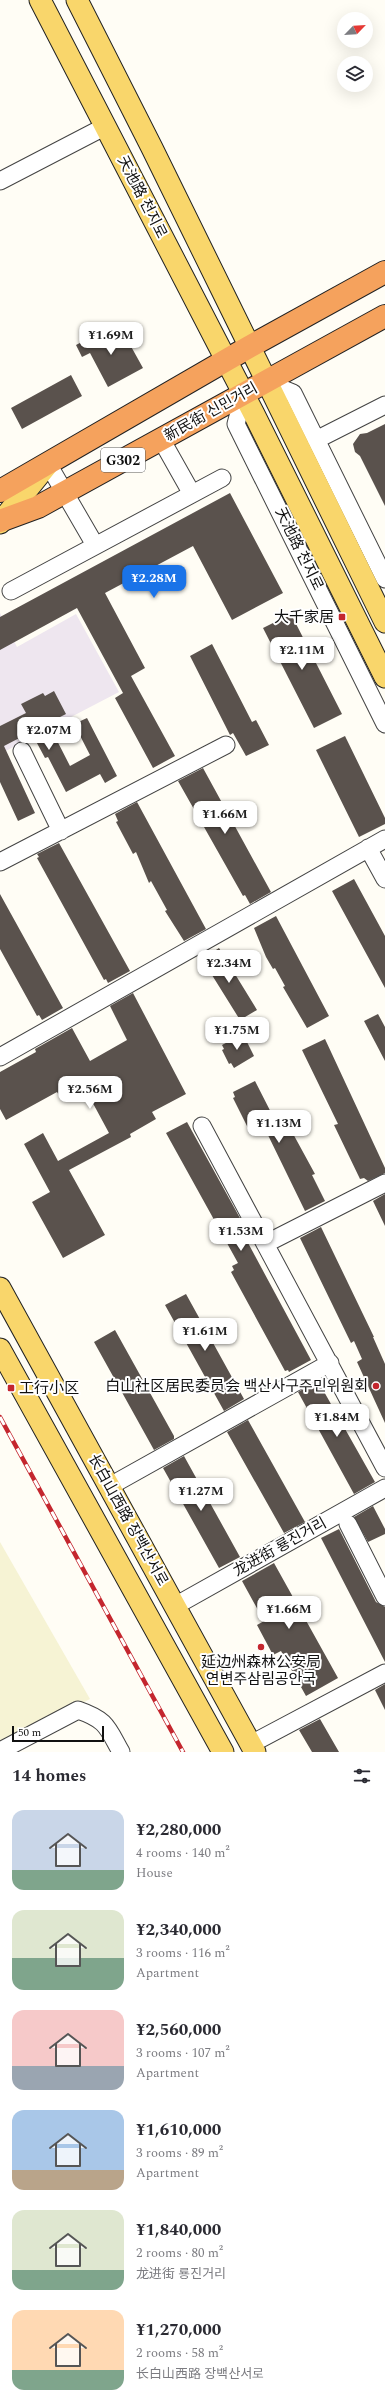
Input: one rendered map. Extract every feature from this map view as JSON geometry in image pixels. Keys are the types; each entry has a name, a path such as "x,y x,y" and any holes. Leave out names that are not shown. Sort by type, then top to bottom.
{"highway":[{"name":"新民街 신민거리","path":"0,491 226,360 385,272"},
{"name":"新民街 신민거리","path":"1,525 38,507 385,316"}],"main road":[{"name":"天池路 천지로","path":"40,0 244,394 385,677"},
{"name":"天池路 천지로","path":"77,0 152,148 385,622"},
{"name":"新民街 신민거리","path":"1,525 48,464"},
{"name":"长白山西路 장백산서로","path":"0,1288 253,1748"},
{"name":"长白山西路 장백산서로","path":"0,1349 223,1752"}],"street":[{"path":"0,181 106,126"},
{"path":"266,382 292,393 385,580"},
{"name":"天池路 천지로","path":"244,394 236,424 385,724"},
{"path":"316,440 385,405"},
{"path":"161,439 192,494"},
{"path":"48,464 95,545"},
{"path":"11,591 222,478"},
{"path":"0,862 226,745"},
{"path":"22,751 61,831"},
{"path":"0,1057 385,839"},
{"path":"368,848 385,878"},
{"path":"202,1126 385,1468"},
{"path":"265,1244 385,1183"},
{"path":"110,1486 330,1364"},
{"name":"龙进街 룡진거리","path":"175,1606 385,1488"},
{"path":"348,1524 385,1597"},
{"path":"253,1748 385,1673"},
{"path":"0,1750 78,1710 97,1717 106,1725 121,1752"}],"shaded area":[{"path":"0,613 17,647 76,614 119,692 0,754"},
{"path":"0,1542 90,1699 0,1744"}],"building":[{"path":"112,326 122,344 128,341 143,368 108,387 90,353 82,357 76,345"},
{"path":"71,375 82,396 22,429 11,408"},
{"path":"385,424 385,506 360,456 355,452 353,444 360,434 367,433"},
{"path":"230,493 283,593 232,620 193,546 105,593 145,668 131,676 175,756 153,768 115,698 123,693 77,608 0,650 0,617"},
{"path":"291,614 342,714 314,728 263,628"},
{"path":"212,644 252,722 256,720 269,745 246,756 233,733 230,735 190,656"},
{"path":"54,691 66,714 48,723 70,766 90,755 74,724 87,718 117,776 105,783 100,774 66,792 48,757 45,758 31,732 4,746 35,813 18,821 0,782 0,726 26,713 21,704 43,693 45,696"},
{"path":"345,736 385,818 385,824 359,837 316,750"},
{"path":"203,768 271,892 250,904 245,895 243,896 178,781"},
{"path":"137,802 206,929 184,941 165,911 167,910 151,881 149,883 136,852 133,854 116,822 118,821 115,814"},
{"path":"59,843 130,971 108,983 106,979 104,980 37,858 39,857 37,854"},
{"path":"354,879 385,936 385,988 332,891"},
{"path":"0,894 63,1008 42,1020 39,1015 37,1016 0,949"},
{"path":"276,916 329,1016 307,1028 283,987 285,986 275,968 273,969 266,957 254,928"},
{"path":"219,948 257,1010 240,1020 202,959"},
{"path":"133,993 186,1094 152,1112 156,1119 130,1134 131,1137 69,1170 105,1235 63,1258 32,1202 50,1192 24,1144 43,1133 58,1161 109,1133 82,1083 59,1095 57,1092 6,1120 0,1109 0,1072 36,1052 35,1049 72,1028 90,1061 127,1040 110,1006"},
{"path":"378,1014 385,1027 385,1061 364,1021"},
{"path":"243,1034 254,1056 234,1068 231,1063 229,1064 222,1050 224,1049 222,1045"},
{"path":"325,1039 385,1168 385,1173 368,1181 364,1178 360,1179 334,1125 338,1124 302,1050"},
{"path":"255,1081 282,1134 291,1130 315,1174 312,1175 325,1201 305,1211 266,1131 255,1136 252,1131 250,1132 233,1098 235,1097 233,1092"},
{"path":"187,1122 251,1238 247,1241 311,1360 289,1372 288,1370 285,1371 231,1272 234,1270 232,1266 238,1263 166,1133"},
{"path":"385,1194 385,1226 373,1201"},
{"path":"321,1227 374,1337 385,1364 385,1423 357,1362 362,1359 354,1341 351,1343 300,1238"},
{"path":"186,1294 244,1399 224,1411 165,1305"},
{"path":"115,1330 174,1436 174,1439 154,1450 94,1342"},
{"path":"318,1381 375,1482 354,1494 298,1392"},
{"path":"248,1420 305,1522 284,1533 227,1432"},
{"path":"184,1456 240,1557 219,1568 163,1468"},
{"path":"373,1506 385,1529 385,1534 368,1542 354,1517"},
{"path":"339,1529 376,1602 385,1607 385,1662 321,1538"},
{"path":"274,1563 338,1678 306,1696 281,1651 273,1655 257,1625 264,1621 242,1581"},
{"path":"385,1684 385,1710 375,1690"},
{"path":"320,1719 339,1752 312,1752 299,1730"}],"railway":[{"path":"0,1417 183,1752"}],"place":[{"name":"大千家居","path":"342,617"},
{"name":"白山社区居民委员会 백산사구주민위원회","path":"376,1386"},
{"name":"工行小区","path":"11,1388"},
{"name":"延边州森林公安局 연변주삼림공안국","path":"261,1647"}]}
